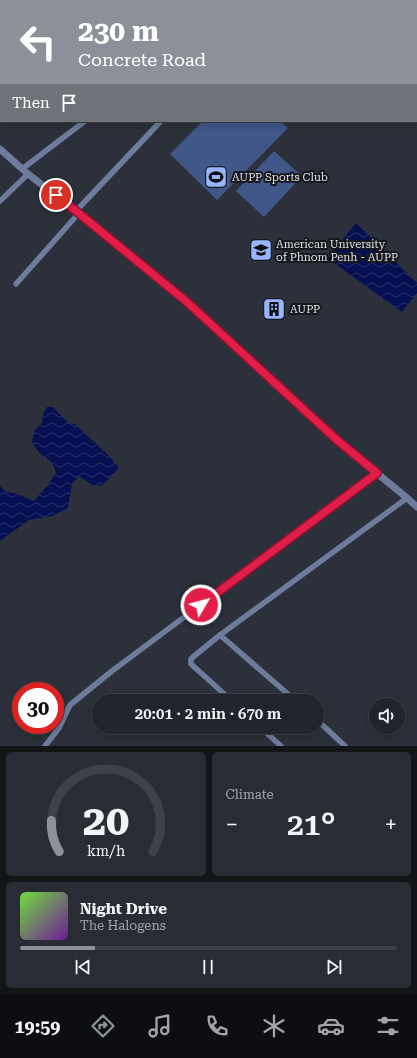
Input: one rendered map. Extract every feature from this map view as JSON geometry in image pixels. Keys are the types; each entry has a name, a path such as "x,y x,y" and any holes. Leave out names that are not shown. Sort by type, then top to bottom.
{"street":[{"path":"22,169 84,122"},
{"path":"16,284 78,212 160,122"},
{"path":"0,150 187,302 337,440 417,507"},
{"path":"0,200 28,174"},
{"path":"45,746 58,728 70,705 112,671 377,473"},
{"path":"224,694 191,664 191,659 220,635 407,498"},
{"path":"220,635 288,694"},
{"path":"324,726 345,746"},
{"path":"269,735 281,746"}],"shaded area":[{"name":"AUPP Sports Club","path":"202,122 281,122 288,128 217,200 170,154"},
{"path":"274,151 302,176 264,217 236,191"}],"water":[{"path":"356,223 417,283 417,293 402,312 327,258"},
{"path":"47,407 53,407 68,423 75,424 108,455 119,468 103,485 94,486 79,476 72,484 68,508 52,516 29,520 0,541 0,486 6,492 15,493 34,501 56,473 52,463 39,452 32,442 34,431 42,423 43,414"}],"place":[{"name":"AUPP Sports Club","path":"216,177"},
{"name":"American University of Phnom Penh - AUPP","path":"261,250"},
{"name":"AUPP","path":"274,309"}],"route":[{"path":"56,195 187,302 337,440 377,473 201,605"}]}
